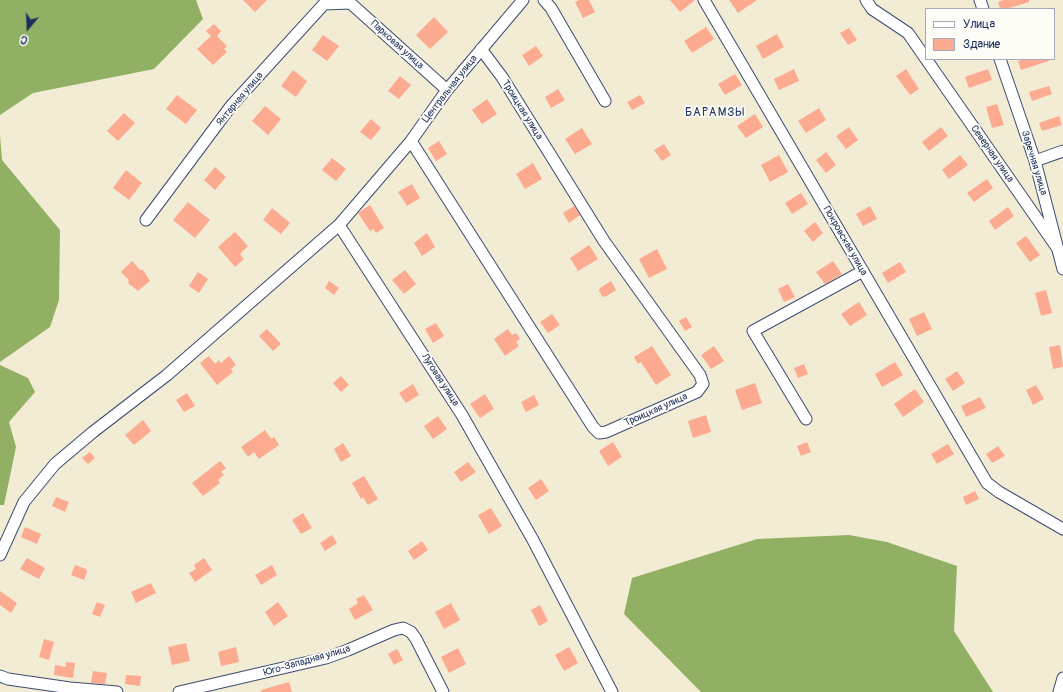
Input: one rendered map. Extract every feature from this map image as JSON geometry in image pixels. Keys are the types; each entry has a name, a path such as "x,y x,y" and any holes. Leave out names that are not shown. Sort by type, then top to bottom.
{"street":[{"name":"Центральная улица","path":"0,555 24,502 55,464 93,432 168,376 339,225 411,141 447,90 523,0"},
{"path":"544,0 551,8 605,102"},
{"name":"Покровская улица","path":"704,0 986,483 1063,529"},
{"name":"Северная улица","path":"866,0 872,9 908,33 925,58"},
{"name":"Парковая улица","path":"348,2 447,90"},
{"name":"Янтарная улица","path":"146,220 231,106 324,4 348,2"},
{"name":"Троицкая улица","path":"411,141 593,428 599,433 606,432 697,392 703,384 700,375 604,242 502,77 481,49"},
{"name":"Северная улица","path":"927,60 1058,249"},
{"name":"Заречная улица","path":"1000,60 1035,160 1063,269"},
{"path":"1035,160 1063,151"},
{"name":"Луговая улица","path":"339,225 462,415 533,540 612,692"},
{"path":"806,419 753,331 863,271"},
{"name":"Юго-Западная улица","path":"179,692 326,658 394,630 404,628 411,632 416,639 443,692"},
{"path":"0,676 8,679 70,688 117,692"},
{"path":"1059,692 1063,678"}],"green space":[{"path":"0,0 196,0 203,19 154,69 33,93 0,115"},
{"path":"0,135 2,160 60,230 59,300 50,327 0,362"},
{"path":"0,365 28,378 35,392 9,422 16,447 4,505 0,505"},
{"path":"849,535 887,542 957,566 954,631 993,692 701,692 624,614 632,578 757,539"}],"building":[{"path":"243,0 267,0 255,12"},
{"path":"579,0 589,0 595,12 583,18 575,2"},
{"path":"670,0 695,0 680,12"},
{"path":"729,0 757,0 738,13"},
{"path":"1004,0 1029,0 1029,2 1009,8 1000,8 998,2"},
{"path":"434,17 448,32 430,49 416,35"},
{"path":"214,24 221,31 217,36 227,46 224,49 227,52 213,65 197,49 211,36 206,31"},
{"path":"706,27 714,39 692,53 684,41"},
{"path":"849,28 857,40 848,45 840,33"},
{"path":"777,34 784,47 763,59 756,46"},
{"path":"323,35 339,46 327,61 312,50"},
{"path":"536,46 543,56 529,66 522,55"},
{"path":"1022,60 1049,60 1021,70 1018,61"},
{"path":"794,69 799,81 779,90 774,79"},
{"path":"906,69 919,89 910,95 896,76"},
{"path":"988,69 992,80 969,88 965,77"},
{"path":"293,70 307,81 296,97 281,86"},
{"path":"735,74 742,85 725,95 718,84"},
{"path":"400,76 411,85 399,99 388,91"},
{"path":"1049,86 1052,94 1032,101 1029,92"},
{"path":"558,89 565,100 551,108 545,97"},
{"path":"177,95 197,110 186,124 166,109"},
{"path":"640,95 645,103 632,110 627,102"},
{"path":"487,99 497,114 482,124 472,110"},
{"path":"997,104 1004,125 992,128 986,107"},
{"path":"265,106 281,119 268,135 252,121"},
{"path":"819,108 826,120 806,133 798,121"},
{"path":"124,113 135,123 118,141 107,131"},
{"path":"755,114 763,127 746,138 737,126"},
{"path":"1059,116 1062,125 1042,131 1039,123"},
{"path":"371,119 381,128 371,140 360,132"},
{"path":"849,127 858,140 846,149 836,136"},
{"path":"941,127 948,136 929,151 922,142"},
{"path":"582,128 592,144 575,154 565,139"},
{"path":"439,141 447,154 436,161 428,148"},
{"path":"664,144 671,155 662,161 654,150"},
{"path":"826,152 836,165 826,173 816,160"},
{"path":"779,155 788,172 770,182 761,165"},
{"path":"960,155 968,165 949,179 942,170"},
{"path":"332,158 346,169 336,181 322,170"},
{"path":"533,163 542,179 525,189 516,174"},
{"path":"215,167 226,177 215,190 204,180"},
{"path":"126,170 142,183 129,200 113,188"},
{"path":"987,179 993,188 974,202 967,193"},
{"path":"412,184 420,198 407,206 398,192"},
{"path":"801,193 808,204 792,214 785,203"},
{"path":"188,202 210,220 195,238 173,220"},
{"path":"370,205 384,228 376,233 373,229 370,231 358,213"},
{"path":"574,206 580,215 569,223 563,213"},
{"path":"870,206 877,219 863,226 856,214"},
{"path":"1008,207 1014,216 995,230 989,221"},
{"path":"272,208 290,223 281,234 263,220"},
{"path":"815,222 823,233 813,242 804,231"},
{"path":"235,232 248,246 240,254 244,259 235,267 218,247"},
{"path":"427,233 435,247 422,256 414,243"},
{"path":"1026,236 1040,255 1030,262 1016,243"},
{"path":"589,245 598,259 578,271 570,258"},
{"path":"657,249 667,269 649,278 639,259"},
{"path":"132,261 140,270 143,270 150,281 138,291 128,283 129,280 121,272"},
{"path":"833,261 842,274 825,284 816,272"},
{"path":"900,262 906,272 888,283 882,273"},
{"path":"405,270 416,284 404,294 392,280"},
{"path":"198,272 208,279 199,293 189,286"},
{"path":"329,281 339,288 334,295 325,288"},
{"path":"611,281 616,290 605,297 602,296 599,291 600,288"},
{"path":"788,284 795,297 784,302 778,289"},
{"path":"1046,290 1052,313 1041,316 1035,293"},
{"path":"859,302 867,315 850,326 841,314"},
{"path":"924,312 932,329 917,336 909,319"},
{"path":"552,314 560,325 548,333 540,322"},
{"path":"686,317 692,327 685,331 679,321"},
{"path":"436,323 444,336 433,343 425,329"},
{"path":"267,329 281,344 273,351 259,336"},
{"path":"508,329 512,335 516,333 520,339 516,342 519,346 505,356 494,339"},
{"path":"1060,345 1063,367 1053,369 1049,347"},
{"path":"652,346 671,375 656,385 641,362 638,364 634,357"},
{"path":"714,346 724,361 711,369 701,355"},
{"path":"209,356 215,364 219,360 221,363 229,356 236,365 231,369 233,372 217,385 200,363"},
{"path":"895,362 903,375 882,387 875,374"},
{"path":"804,364 808,374 798,378 794,368"},
{"path":"957,371 965,383 953,391 945,379"},
{"path":"341,376 349,385 341,392 333,383"},
{"path":"755,383 762,403 742,410 735,390"},
{"path":"413,384 419,395 406,403 399,393"},
{"path":"1036,385 1044,399 1033,405 1026,390"},
{"path":"915,389 924,402 903,417 894,404"},
{"path":"187,393 195,406 184,412 176,400"},
{"path":"485,394 494,409 480,418 470,404"},
{"path":"534,395 539,405 526,412 521,402"},
{"path":"980,397 986,408 966,417 961,406"},
{"path":"706,415 711,432 693,438 688,421"},
{"path":"438,416 447,429 433,439 424,426"},
{"path":"143,420 151,431 134,445 125,435"},
{"path":"265,430 271,439 274,437 279,445 259,459 254,452 248,457 241,447"},
{"path":"613,442 622,457 608,466 599,451"},
{"path":"807,442 811,452 801,456 797,446"},
{"path":"343,443 351,456 341,462 334,449"},
{"path":"948,444 954,454 937,464 931,454"},
{"path":"998,446 1005,456 992,463 986,454"},
{"path":"90,452 95,458 88,464 82,458"},
{"path":"220,461 226,468 221,472 224,475 218,480 220,483 203,496 192,483"},
{"path":"468,462 476,472 461,482 454,472"},
{"path":"364,476 378,499 368,505 363,497 361,499 352,483"},
{"path":"541,479 549,491 536,500 528,488"},
{"path":"975,491 979,499 966,505 963,497"},
{"path":"56,497 69,502 65,512 52,506"},
{"path":"491,508 502,526 489,534 478,515"},
{"path":"303,513 312,528 301,534 292,520"},
{"path":"25,527 41,534 37,544 21,537"},
{"path":"332,535 337,543 325,551 320,543"},
{"path":"422,541 428,550 414,560 408,551"},
{"path":"27,558 45,568 39,579 20,569"},
{"path":"204,558 212,570 195,582 189,573 196,569 194,565"},
{"path":"75,565 86,569 87,572 84,580 71,575"},
{"path":"272,565 277,575 261,585 255,575"},
{"path":"151,583 156,593 136,603 131,592"},
{"path":"0,591 17,603 11,613 0,605"},
{"path":"364,595 373,610 355,620 349,609 358,603 356,599"},
{"path":"97,602 105,605 100,617 92,614"},
{"path":"278,602 288,616 274,626 265,612"},
{"path":"451,603 460,620 444,629 435,612"},
{"path":"540,605 548,621 539,626 531,610"},
{"path":"44,639 54,642 49,660 39,657"},
{"path":"186,643 190,661 172,665 168,647"},
{"path":"236,647 239,662 221,666 218,652"},
{"path":"569,647 578,663 564,671 555,655"},
{"path":"458,648 466,664 449,673 441,657"},
{"path":"397,649 403,660 394,665 388,654"},
{"path":"66,662 75,663 73,678 54,675 55,665 66,667"},
{"path":"93,671 107,673 105,684 91,683"},
{"path":"126,675 141,676 140,686 125,684"},
{"path":"289,682 292,692 261,692 261,690"}],"district":[{"name":"БАРАМЗЫ","path":"715,113"}]}
